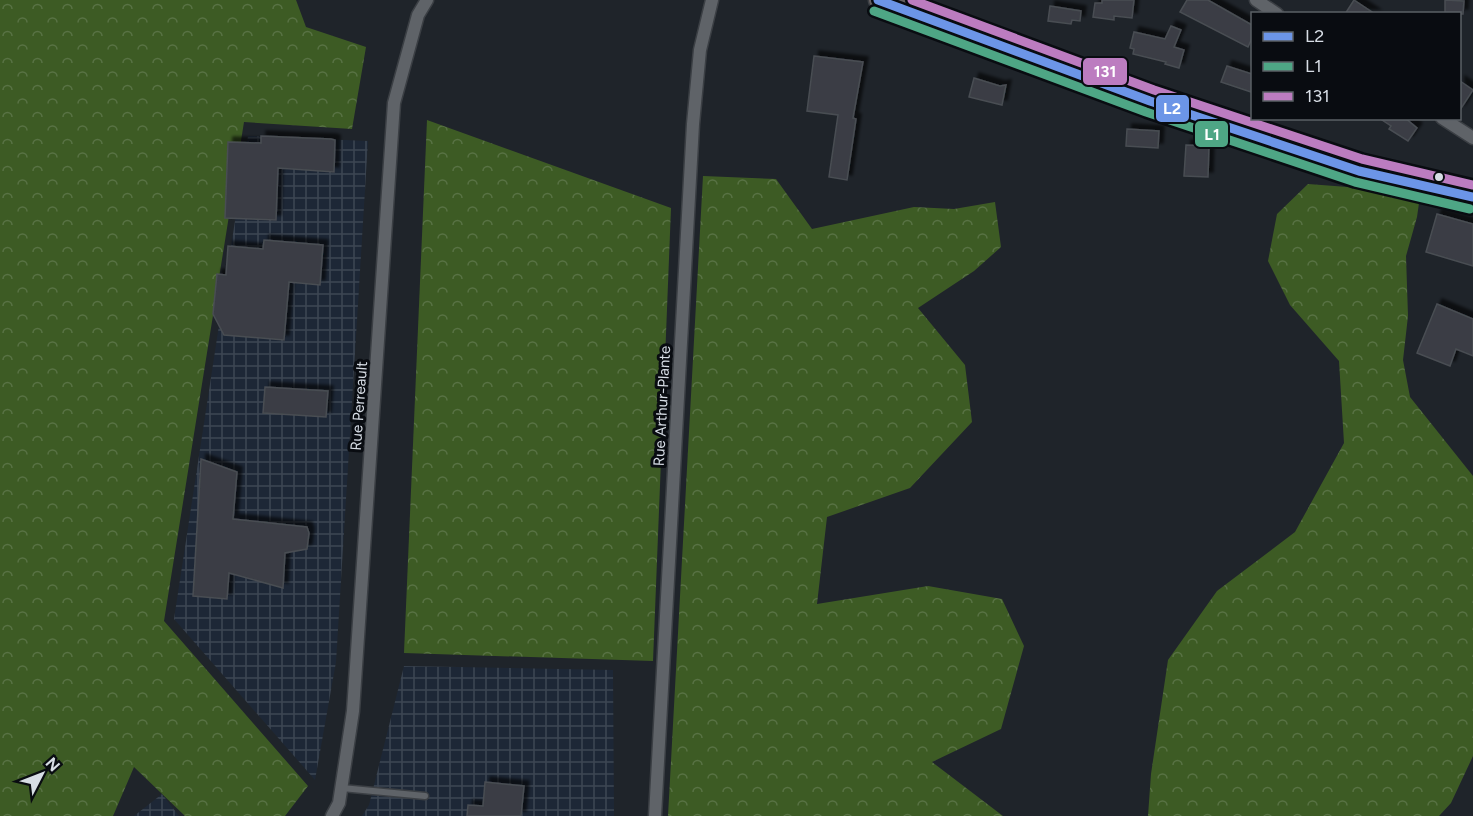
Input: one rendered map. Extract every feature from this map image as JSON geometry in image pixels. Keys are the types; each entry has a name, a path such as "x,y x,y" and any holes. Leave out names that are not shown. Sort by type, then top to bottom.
{"main road":[{"path":"878,0 1150,101 1348,168 1473,197"}],"street":[{"name":"Rue Perreault","path":"332,816 339,803 354,711 394,103 418,15 427,0"},
{"name":"Rue Arthur-Plante","path":"655,816 693,124 700,50 712,0"},
{"path":"1256,0 1274,12"},
{"path":"1445,120 1473,138"}],"lane":[{"path":"341,788 425,796"}],"shaded area":[{"path":"248,136 368,141 336,662 315,780 174,619"},
{"path":"404,666 613,670 614,816 362,816 369,805"},
{"path":"162,794 179,816 134,816"}],"green space":[{"path":"0,0 296,0 306,27 366,47 352,129 244,122 164,621 308,786 285,816 185,816 134,767 113,816 0,816"},
{"path":"427,120 671,208 653,661 404,653"},
{"path":"703,176 776,179 812,229 914,207 954,209 995,202 1001,247 974,271 918,308 965,365 972,422 910,488 827,517 817,604 928,586 1002,599 1024,646 1001,729 932,762 1003,816 668,816"},
{"path":"1308,184 1374,189 1419,203 1406,256 1408,316 1403,360 1410,397 1473,476 1473,756 1451,803 1439,816 1148,816 1151,774 1168,660 1217,591 1295,532 1344,443 1339,361 1290,305 1268,261 1277,214"}],"building":[{"path":"1102,0 1134,0 1132,18 1114,16 1114,20 1093,17 1095,3 1102,3"},
{"path":"1187,0 1208,0 1251,24 1251,40 1248,47 1180,12"},
{"path":"1354,0 1372,12 1346,12"},
{"path":"1445,0 1464,1 1463,14 1445,12"},
{"path":"1050,6 1081,11 1080,21 1072,20 1071,24 1048,21"},
{"path":"1171,26 1181,30 1174,47 1184,50 1179,68 1165,64 1166,62 1133,54 1134,49 1130,48 1134,32 1165,39"},
{"path":"814,56 863,62 853,118 856,119 847,180 829,177 838,115 807,111"},
{"path":"1227,66 1251,74 1251,92 1221,82"},
{"path":"974,78 1000,86 1006,85 1002,105 969,97"},
{"path":"1461,82 1473,90 1461,108"},
{"path":"1382,120 1407,120 1417,128 1408,141 1389,129 1391,126"},
{"path":"1127,129 1159,131 1158,148 1126,146"},
{"path":"261,136 335,140 334,172 278,168 276,220 225,218 228,142 261,143"},
{"path":"1186,145 1209,146 1208,177 1184,176"},
{"path":"1437,214 1473,224 1473,266 1426,252"},
{"path":"264,240 323,245 320,285 289,282 284,340 224,335 213,314 217,274 226,275 228,246 263,249"},
{"path":"1437,304 1473,319 1473,356 1456,349 1450,366 1417,353"},
{"path":"265,387 328,391 326,417 263,413"},
{"path":"201,459 237,472 233,519 307,527 309,533 307,549 285,553 283,588 229,573 227,599 193,596"},
{"path":"485,782 524,786 521,816 467,816 468,805 483,806"}],"transit line":[{"name":"L2","path":"878,0 1150,101 1359,171 1473,197"},
{"name":"131","path":"912,0 1154,90 1362,159 1473,185"},
{"name":"L1","path":"874,11 1146,112 1355,182 1470,209"}]}
